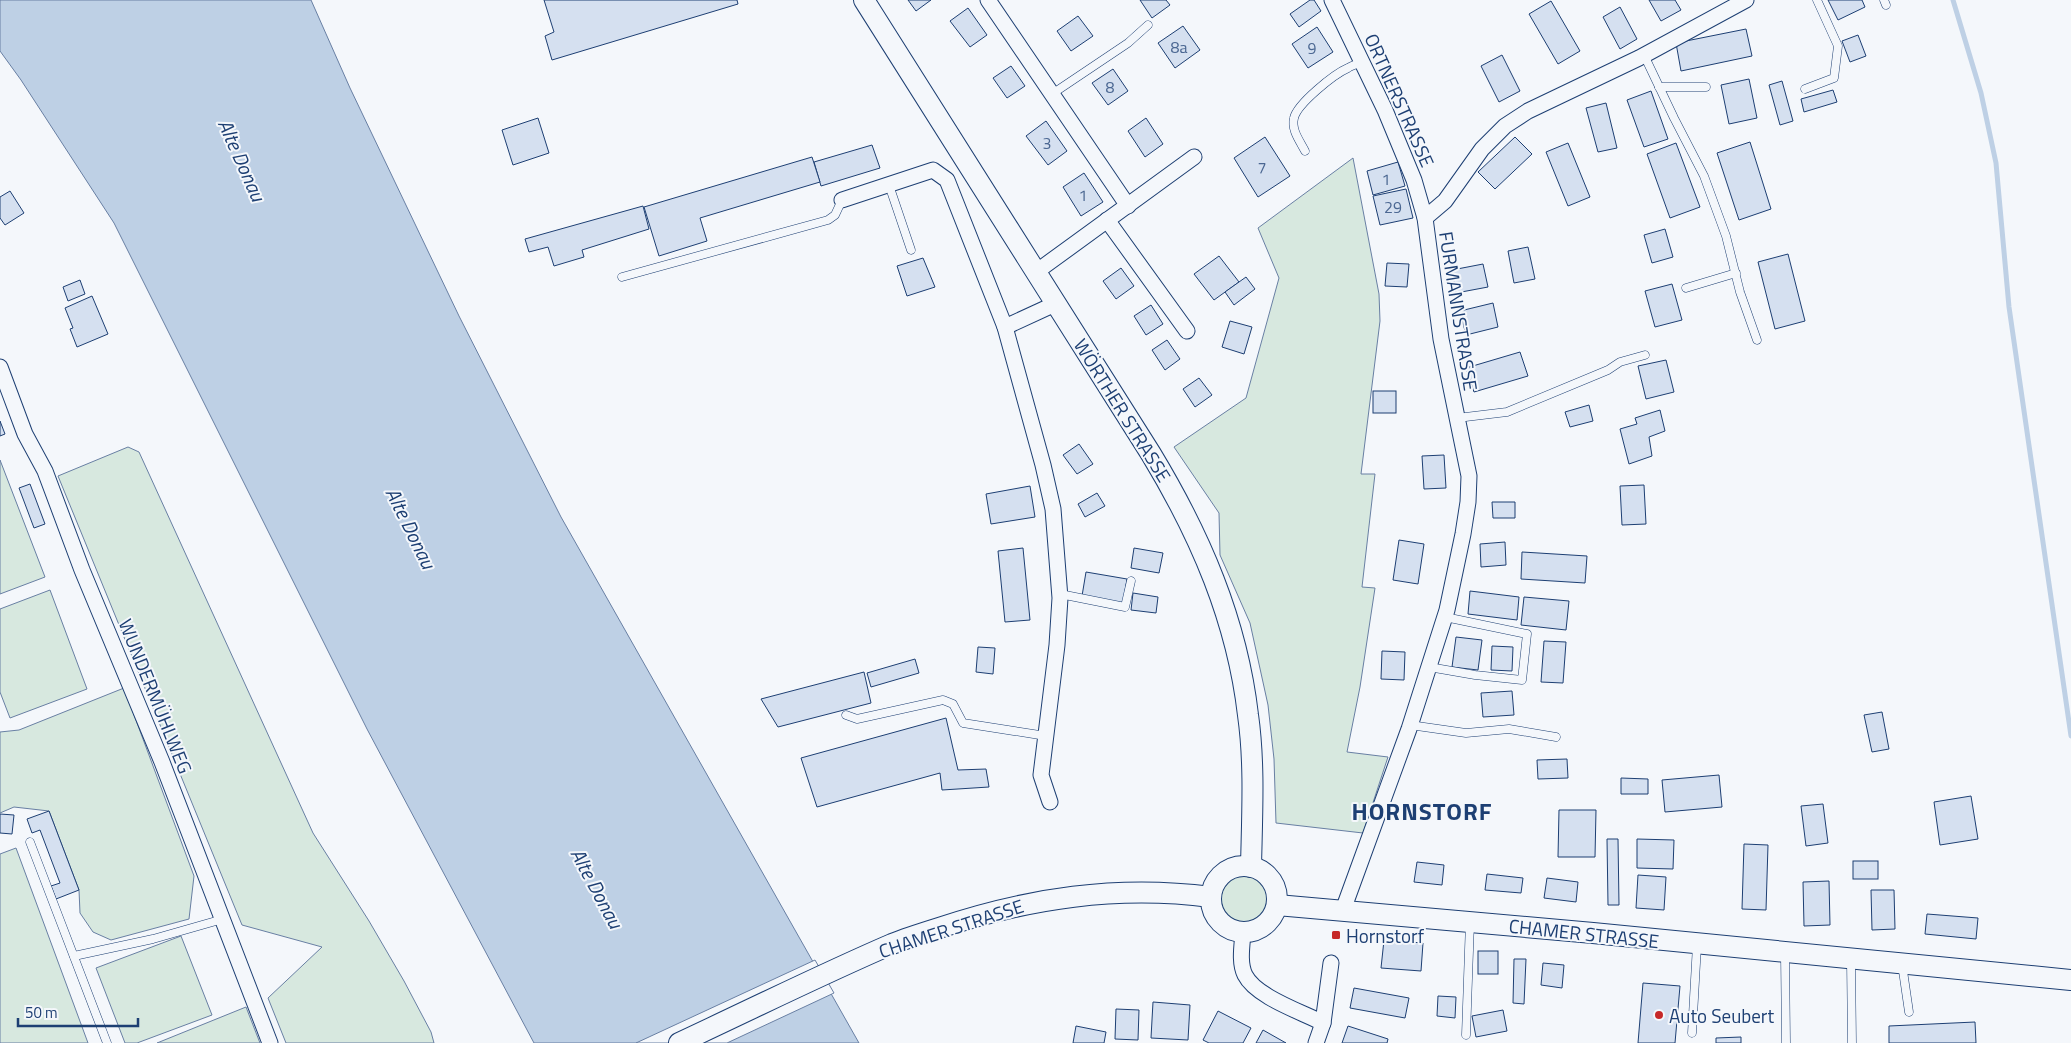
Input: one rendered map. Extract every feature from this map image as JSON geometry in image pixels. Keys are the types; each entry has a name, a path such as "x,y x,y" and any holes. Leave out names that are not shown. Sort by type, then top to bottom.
{"main road":[{"name":"WÖRTHER STRASSE","path":"864,0 1172,489 1209,563 1225,606 1244,682 1249,717 1252,779 1251,867"},
{"path":"1240,866 1251,867 1261,870 1269,877 1284,906 1274,914 1269,922 1252,932 1242,933 1228,928 1216,917 1211,897 1214,886 1220,876 1240,866"},
{"name":"CHAMER STRASSE","path":"679,1043 894,944 997,910 1042,900 1098,893 1175,892 1211,897"},
{"name":"CHAMER STRASSE","path":"1284,906 1316,907 2071,980"}],"street":[{"path":"988,0 1128,206"},
{"name":"ORTNERSTRASSE","path":"1332,0 1385,110 1414,180 1425,218"},
{"name":"FURMANNSTRASSE","path":"1343,910 1410,724 1445,617 1456,574 1468,502 1469,476 1441,339 1425,218 1445,201 1482,149 1505,126 1528,111 1644,55 1746,0"},
{"path":"1036,272 1194,157"},
{"path":"842,200 933,170 947,180 1005,328 1043,465 1053,509 1060,594 1057,645 1041,775 1050,802"},
{"path":"1107,220 1187,331"},
{"path":"1005,328 1056,304"},
{"name":"WUNDERMÜHLWEG","path":"0,367 25,434 45,471 82,570 162,762 270,1043"},
{"path":"1242,933 1241,960 1244,974 1250,983 1260,992 1324,1023"},
{"path":"1316,1043 1324,1023 1331,964"}],"lane":[{"path":"1805,89 1834,78 1838,46 1817,0"},
{"path":"1052,94 1128,43 1148,25"},
{"path":"1644,55 1704,176 1726,236 1757,340"},
{"path":"1305,151 1294,131 1294,118 1303,103 1341,72 1363,62"},
{"path":"1659,87 1706,87"},
{"path":"889,184 911,250"},
{"path":"622,277 828,220 834,215 842,200"},
{"path":"1686,288 1736,273"},
{"name":"FURMANNSTRASSE","path":"1457,418 1507,412 1608,370 1620,362 1645,355"},
{"path":"1060,594 1125,607 1131,581"},
{"path":"1429,667 1475,675 1522,680 1527,634 1445,617"},
{"path":"846,714 857,720 943,700 953,704 963,722 1046,736"},
{"path":"1410,724 1466,733 1509,729 1556,737"},
{"path":"30,842 107,1043"},
{"path":"74,956 153,939 223,919"},
{"path":"1466,1035 1470,922"},
{"path":"1692,1033 1697,944"},
{"path":"1785,952 1786,1043"},
{"path":"1851,958 1852,1043"},
{"path":"1902,964 1909,1012"}],"shaded area":[{"path":"1353,158 1379,294 1380,321 1361,474 1375,474 1362,587 1375,588 1360,687 1347,752 1388,757 1363,833 1276,823 1274,759 1268,705 1250,623 1220,555 1219,513 1174,447 1246,398 1279,278 1258,228"},
{"path":"128,447 139,452 313,833 369,921 404,981 431,1032 434,1043 286,1043 268,998 322,947 242,925 58,476"},
{"path":"0,460 45,577 0,594"},
{"path":"50,590 87,689 10,718 0,692 0,609"},
{"path":"124,688 194,876 189,919 111,940 93,932 80,913 79,890 49,811 14,807 0,813 0,732 19,730"},
{"path":"16,848 88,1043 0,1043 0,854"},
{"path":"1245,875 1254,877 1262,882 1267,890 1269,899 1267,908 1262,916 1254,921 1245,923 1236,921 1228,916 1223,908 1221,899 1223,890 1228,882 1236,877"},
{"path":"181,936 212,1015 137,1043 125,1043 96,968"},
{"path":"246,1007 260,1043 157,1043"}],"water":[{"name":"Alte Donau","path":"0,0 311,0 350,88 459,316 561,517 859,1043 534,1043 367,729 114,223 0,51"}],"pier":[{"path":"815,960 834,993 727,1043 636,1043"}],"building":[{"path":"544,0 737,0 738,4 552,60 545,36 554,32"},
{"path":"908,0 931,0 916,11"},
{"path":"1140,0 1166,0 1170,5 1152,18"},
{"path":"1310,0 1314,0 1321,11 1299,27 1290,14"},
{"path":"1649,0 1675,0 1681,10 1661,21"},
{"path":"1828,0 1862,0 1865,7 1838,20"},
{"path":"1551,1 1580,51 1558,64 1529,14"},
{"path":"1620,7 1637,39 1620,49 1603,17"},
{"path":"968,8 987,35 970,47 950,21"},
{"path":"1078,16 1093,36 1071,51 1057,31"},
{"path":"1183,26 1200,50 1175,68 1158,43"},
{"path":"1317,27 1333,52 1308,68 1292,44"},
{"path":"1746,29 1752,56 1681,71 1676,43"},
{"path":"1858,35 1866,56 1850,62 1842,41"},
{"path":"1502,55 1520,91 1499,102 1481,66"},
{"path":"1011,66 1025,86 1007,98 993,78"},
{"path":"1113,69 1128,91 1108,105 1092,83"},
{"path":"1749,79 1757,118 1729,124 1721,85"},
{"path":"1782,81 1793,121 1780,125 1769,85"},
{"path":"1833,90 1837,102 1804,112 1801,99"},
{"path":"1651,91 1668,139 1644,147 1627,100"},
{"path":"1606,103 1617,148 1598,152 1586,108"},
{"path":"538,118 549,153 513,165 502,130"},
{"path":"1146,118 1163,144 1145,157 1128,131"},
{"path":"1046,121 1067,151 1048,165 1026,136"},
{"path":"1265,137 1290,176 1258,197 1234,158"},
{"path":"1515,137 1532,154 1495,189 1478,172"},
{"path":"1750,142 1771,209 1739,220 1717,153"},
{"path":"1568,143 1590,197 1568,206 1546,152"},
{"path":"1676,143 1700,207 1670,218 1647,154"},
{"path":"872,145 880,168 821,186 814,162"},
{"path":"812,157 820,182 700,218 707,241 659,256 644,207"},
{"path":"1398,162 1405,186 1373,195 1367,171"},
{"path":"1084,173 1103,202 1081,216 1063,187"},
{"path":"1406,189 1413,218 1380,225 1373,196"},
{"path":"10,191 24,213 5,225 0,218 0,197"},
{"path":"643,206 649,229 582,250 584,257 554,266 548,247 529,252 525,239"},
{"path":"1665,229 1673,257 1652,263 1644,235"},
{"path":"1528,247 1535,279 1514,283 1508,251"},
{"path":"1788,254 1805,321 1775,329 1758,262"},
{"path":"1219,256 1239,282 1214,300 1194,274"},
{"path":"923,258 935,287 907,296 897,266"},
{"path":"1387,263 1409,264 1407,287 1385,286"},
{"path":"1483,264 1488,287 1456,293 1452,270"},
{"path":"1121,268 1134,286 1116,299 1103,281"},
{"path":"1246,277 1255,289 1234,305 1225,292"},
{"path":"80,280 85,294 68,301 63,287"},
{"path":"1672,284 1682,320 1655,327 1645,291"},
{"path":"92,296 108,334 77,347 70,329 73,328 65,308"},
{"path":"1493,303 1498,327 1466,335 1460,311"},
{"path":"1151,305 1163,324 1146,335 1134,316"},
{"path":"1230,321 1252,327 1244,354 1222,347"},
{"path":"1167,340 1180,359 1165,370 1152,350"},
{"path":"1520,352 1528,376 1474,392 1466,368"},
{"path":"1666,360 1674,392 1646,399 1638,366"},
{"path":"1199,378 1212,395 1195,407 1183,389"},
{"path":"1373,391 1396,391 1396,413 1373,413"},
{"path":"1589,405 1593,421 1570,427 1565,412"},
{"path":"1660,410 1665,431 1649,437 1652,456 1629,464 1620,429 1637,424 1635,418"},
{"path":"0,421 5,434 0,436"},
{"path":"1079,444 1093,464 1077,474 1063,455"},
{"path":"1444,455 1446,488 1424,489 1422,456"},
{"path":"30,484 45,524 34,528 19,488"},
{"path":"1644,485 1646,524 1622,525 1620,486"},
{"path":"1030,486 1035,517 991,524 986,494"},
{"path":"1097,493 1105,506 1085,517 1078,504"},
{"path":"1492,502 1515,502 1515,518 1493,518"},
{"path":"1399,540 1424,544 1418,584 1393,580"},
{"path":"1505,542 1506,565 1481,567 1480,544"},
{"path":"1023,548 1030,620 1005,622 998,551"},
{"path":"1134,548 1163,553 1159,573 1131,568"},
{"path":"1522,552 1587,556 1585,583 1521,579"},
{"path":"1086,572 1127,579 1123,603 1082,596"},
{"path":"1470,591 1519,597 1517,620 1468,614"},
{"path":"1133,593 1158,597 1156,613 1131,610"},
{"path":"1524,597 1569,601 1566,630 1521,625"},
{"path":"1456,637 1482,640 1478,670 1452,667"},
{"path":"1544,641 1566,642 1563,683 1541,682"},
{"path":"1492,646 1513,647 1512,671 1491,670"},
{"path":"978,647 995,648 993,674 976,672"},
{"path":"1382,651 1405,652 1404,680 1381,679"},
{"path":"915,659 919,673 871,687 867,673"},
{"path":"864,672 871,703 778,727 761,699"},
{"path":"1512,691 1514,715 1483,717 1481,693"},
{"path":"1882,712 1889,749 1872,752 1864,715"},
{"path":"946,718 958,770 986,769 989,787 942,790 940,773 817,807 801,758"},
{"path":"1567,759 1568,778 1538,779 1537,760"},
{"path":"1719,775 1722,807 1665,812 1662,780"},
{"path":"1621,778 1648,779 1648,794 1621,794"},
{"path":"1971,796 1978,839 1940,845 1934,802"},
{"path":"1823,804 1828,843 1806,846 1801,806"},
{"path":"1559,810 1596,810 1595,857 1558,857"},
{"path":"49,811 79,890 56,899 51,886 60,883 40,830 32,833 27,819"},
{"path":"0,814 14,815 12,834 0,833"},
{"path":"1607,839 1618,839 1619,905 1608,905"},
{"path":"1637,839 1674,840 1673,869 1637,868"},
{"path":"1744,844 1768,845 1766,910 1742,909"},
{"path":"1853,861 1878,861 1878,879 1853,879"},
{"path":"1417,862 1444,865 1442,885 1414,882"},
{"path":"1487,874 1523,878 1521,893 1485,890"},
{"path":"1638,875 1666,877 1664,910 1636,908"},
{"path":"1547,878 1578,882 1576,902 1544,898"},
{"path":"1829,881 1830,925 1804,926 1803,882"},
{"path":"1871,890 1894,890 1895,929 1872,930"},
{"path":"1927,914 1978,918 1976,939 1925,934"},
{"path":"1384,940 1423,943 1421,971 1381,968"},
{"path":"1478,951 1498,951 1498,974 1478,974"},
{"path":"1514,959 1526,959 1524,1004 1513,1003"},
{"path":"1543,963 1564,965 1562,988 1541,985"},
{"name":"Auto Seubert","path":"1643,983 1680,986 1675,1043 1638,1043"},
{"path":"1354,988 1409,998 1405,1018 1350,1008"},
{"path":"1438,996 1456,997 1455,1018 1437,1016"},
{"path":"1153,1002 1190,1005 1188,1040 1151,1038"},
{"path":"1116,1009 1139,1010 1138,1040 1115,1039"},
{"path":"1503,1010 1507,1031 1476,1037 1472,1016"},
{"path":"1218,1011 1251,1028 1243,1043 1209,1043 1203,1040"},
{"path":"1975,1022 1976,1043 1889,1043 1889,1026"},
{"path":"1076,1026 1106,1032 1104,1043 1073,1043"},
{"path":"1348,1026 1388,1039 1387,1043 1342,1043"},
{"path":"1263,1030 1286,1043 1256,1043"},
{"path":"1741,1037 1741,1043 1716,1043 1716,1038"}],"waterway":[{"path":"1953,0 1981,93 1996,163 2009,307 2071,736"}],"place":[{"name":"Hornstorf","path":"1336,935"},
{"name":"Auto Seubert","path":"1659,1015"}],"district":[{"name":"HORNSTORF","path":"1422,811"}]}
